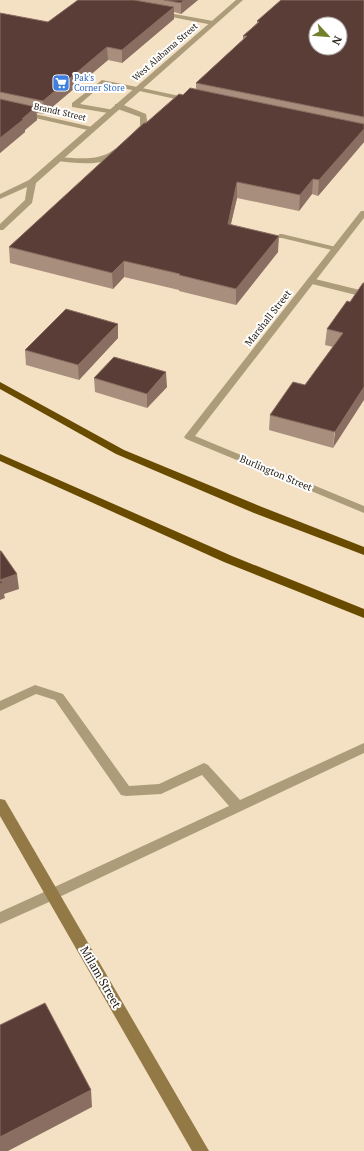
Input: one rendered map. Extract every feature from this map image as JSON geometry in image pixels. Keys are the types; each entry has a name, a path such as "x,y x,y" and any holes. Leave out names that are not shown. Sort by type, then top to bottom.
{"highway":[{"path":"0,384 120,452 258,510 364,551"},
{"path":"0,457 228,559 364,614"}],"main road":[{"name":"Milam Street","path":"0,804 201,1151"}],"street":[{"name":"West Alabama Street","path":"0,197 32,182 240,0"},
{"path":"152,12 213,23"},
{"path":"111,112 75,105 102,82 200,102"},
{"path":"118,106 143,116 144,126 134,136"},
{"name":"Brandt Street","path":"0,108 92,128"},
{"path":"58,159 93,161 114,154 122,148"},
{"path":"0,228 29,201 32,182"},
{"name":"Marshall Street","path":"188,437 364,213"},
{"path":"282,236 336,249"},
{"path":"311,281 364,294"},
{"name":"Burlington Street","path":"188,437 364,510"},
{"path":"0,706 36,689 59,697 126,791 161,789 204,768 238,806"},
{"path":"0,918 364,748"}],"building":[{"path":"78,0 134,0 174,7 122,50 107,47 43,101 0,92 0,13 48,22"},
{"path":"164,0 184,0 181,3"},
{"path":"281,0 364,0 364,117 196,83 247,36 243,36 259,22 257,21"},
{"path":"190,88 364,124 364,129 319,180 313,179 300,195 237,182 228,224 279,236 236,289 124,261 112,273 9,247 144,123 146,123 179,94 183,95"},
{"path":"0,99 36,107 22,119 24,119 0,138"},
{"path":"363,283 364,387 335,432 270,415 293,382 305,385 343,333 327,329 347,301 350,302"},
{"path":"66,309 118,324 78,365 25,350"},
{"path":"114,357 166,372 147,394 94,378"},
{"path":"0,551 17,574 0,580"},
{"path":"45,1003 91,1090 0,1137 0,1025"}],"place":[{"name":"Pak's Corner Store","path":"61,83"}]}
